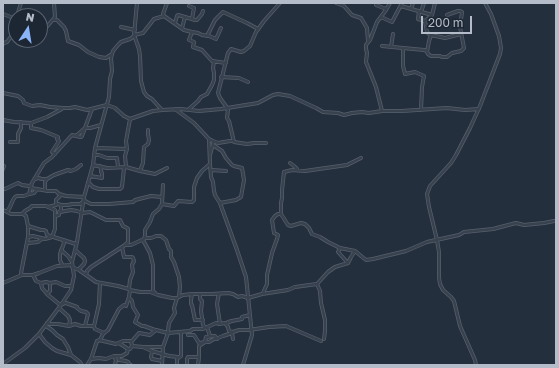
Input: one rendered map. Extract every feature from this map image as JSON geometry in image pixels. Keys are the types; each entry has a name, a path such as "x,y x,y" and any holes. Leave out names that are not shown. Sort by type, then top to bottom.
{"street":[{"path":"48,26 55,17 54,3"},
{"path":"137,3 134,35 139,49 141,81 144,92 162,110"},
{"path":"164,16 163,14 167,3"},
{"path":"234,142 227,118 228,109 218,93 221,77 228,57 227,55 231,50 241,52 250,46 254,34 280,3"},
{"path":"336,3 344,6 352,16 361,18 366,28 369,41"},
{"path":"377,3 376,5 386,8"},
{"path":"382,111 376,87 366,62 366,45 376,22 390,3"},
{"path":"411,9 413,3"},
{"path":"424,3 418,19 425,21"},
{"path":"425,21 432,15 435,3"},
{"path":"476,365 460,326 454,301 443,290 440,284 439,252 427,194 429,188 451,163 472,124 492,77 501,48 501,42 496,25 485,3"},
{"path":"380,17 392,22 401,5 432,15"},
{"path":"189,6 194,8 192,19"},
{"path":"175,24 177,16 197,20 203,11"},
{"path":"382,46 424,50 431,56 440,56 443,58 460,52 464,48 460,27 462,12 458,11 447,15"},
{"path":"207,36 215,20 223,12 258,29"},
{"path":"53,20 57,20 64,27 68,41 79,45 88,52 99,57 106,58 112,54 121,42 134,37 134,35 143,33 154,20 164,16"},
{"path":"164,16 182,28 216,39 221,28"},
{"path":"182,28 185,17"},
{"path":"425,21 427,32 431,35 445,38 461,34"},
{"path":"121,27 134,30"},
{"path":"192,32 189,40 194,42 193,47 202,50 210,60 226,63"},
{"path":"391,47 393,34"},
{"path":"427,52 431,35"},
{"path":"403,49 403,66 405,74 415,72 424,76 421,110"},
{"path":"72,265 84,199 93,165 95,148 107,105 112,71 112,54"},
{"path":"188,110 201,97 207,94 212,85 214,80 214,61"},
{"path":"221,77 239,78 248,82"},
{"path":"3,93 18,96 24,103 32,106 40,105 63,108 75,107 87,110 107,105 115,108 130,119 154,111 162,110 175,109 199,111 242,106 258,103 278,94 290,96 323,112 344,115 362,112 369,113 447,108 465,110 479,109"},
{"path":"154,111 156,109 156,104"},
{"path":"3,120 31,123 47,118 63,108"},
{"path":"29,194 31,186 44,163 55,154 72,135 76,136 85,128 92,109"},
{"path":"175,109 194,123 209,139 218,143 230,141 247,144 266,143"},
{"path":"88,182 95,188 99,189 120,189 122,187 127,149 126,141 130,119"},
{"path":"10,142 18,142 21,122"},
{"path":"31,123 32,128 58,137 57,139 59,141 52,152 55,154"},
{"path":"85,128 102,124"},
{"path":"140,171 143,163 144,147 148,144 148,130"},
{"path":"209,139 211,177 215,195 220,203 234,240 246,277 252,335 243,365"},
{"path":"210,155 213,141"},
{"path":"213,145 222,151 232,165 242,168 244,180 241,197 236,200 220,203"},
{"path":"95,148 127,149"},
{"path":"94,155 107,158 117,158 118,167"},
{"path":"361,158 347,165 284,172 281,214 288,225 305,224 312,234 340,248 356,251 366,260 406,251 427,242 459,235 464,232 493,229 516,223 544,223 554,221"},
{"path":"290,163 297,170"},
{"path":"162,204 174,206 178,201 192,202 197,178 210,164"},
{"path":"35,180 38,178 47,179 68,170 71,171 76,169 81,165"},
{"path":"93,165 107,168 125,167 155,174 168,168"},
{"path":"90,176 102,178 100,166"},
{"path":"211,170 226,171"},
{"path":"44,190 47,179"},
{"path":"3,188 5,189 18,183 37,189 56,191 61,195 84,199 91,204 133,202 135,200 151,196 162,197"},
{"path":"156,295 152,288 153,265 144,239 145,230 153,214 162,204 163,185"},
{"path":"7,212 15,197 31,194 37,189"},
{"path":"56,205 56,200 61,195"},
{"path":"22,214 32,206 47,207 58,204 80,204 84,199"},
{"path":"55,216 59,215 61,205"},
{"path":"47,207 55,210 55,228 52,237"},
{"path":"3,210 13,214 22,214 26,216 28,237 21,273 22,275"},
{"path":"60,212 71,210 82,213 90,212 106,220 120,220 123,226 128,229 128,242 91,267 87,271 86,275"},
{"path":"262,294 267,284 267,275 272,253 278,239 278,235 274,233 272,220 278,214 281,214"},
{"path":"28,226 45,230 47,235 76,244"},
{"path":"28,237 33,236 42,239"},
{"path":"124,246 131,245 144,239 161,236 166,240 171,251 171,257 179,277 180,287 174,308 174,314 169,323 168,333 163,347 162,365"},
{"path":"27,243 38,242 42,239 52,237"},
{"path":"62,265 60,254 64,243 63,240"},
{"path":"87,365 98,341 111,326 119,309 124,305 126,306 129,298 130,280 133,272 132,265 134,261 132,257 124,257 124,246"},
{"path":"340,248 338,252 348,263"},
{"path":"3,364 25,348 39,334 71,290 74,276 72,265 68,256 61,250"},
{"path":"75,250 84,258 85,261 79,270"},
{"path":"3,283 22,275 33,275 54,267 72,265 96,282 118,286 129,290 150,292 156,295 172,298 192,294 228,293 234,294 238,297 242,296 248,298 288,290 295,287 316,284 334,267 348,263 356,251"},
{"path":"33,275 36,281 41,283 57,282 65,286 72,286"},
{"path":"41,283 42,288 47,294 61,305"},
{"path":"47,294 50,290 50,283"},
{"path":"94,326 99,304 100,283"},
{"path":"188,335 194,336 199,343 209,342 239,330 286,326 322,340 325,331 325,320 320,290 316,284"},
{"path":"192,294 190,300 195,320 203,320"},
{"path":"200,294 200,299 202,301 201,312 203,325 206,327 210,336"},
{"path":"219,294 217,304 220,324"},
{"path":"129,298 132,301 133,308 138,315 136,322 142,326 156,330 168,333 206,327 216,323 224,323 227,325"},
{"path":"61,305 66,303 86,312 88,314 86,316 84,326"},
{"path":"59,308 68,316 70,320 68,326"},
{"path":"227,325 228,322 232,320 242,319 242,317 250,315"},
{"path":"47,325 58,324 68,326 75,324 81,326 94,326 95,329 105,333"},
{"path":"47,325 63,340 71,355"},
{"path":"227,325 229,331 232,332 233,339"},
{"path":"99,340 114,344 123,341 131,341 139,333 150,334 156,330"},
{"path":"177,365 177,359 181,356 181,332"},
{"path":"39,334 52,348 71,355 82,365"},
{"path":"198,365 199,346 205,342 206,337 215,336 217,339"},
{"path":"131,341 132,346"},
{"path":"119,343 128,349"},
{"path":"91,359 106,359 114,356 122,356 132,346 163,347"},
{"path":"144,346 152,351 178,357"},
{"path":"152,351 151,357 162,361"},
{"path":"114,356 116,365"},
{"path":"118,356 119,360 126,361 128,364 132,365"},
{"path":"186,365 186,359 188,356 199,357"}]}
